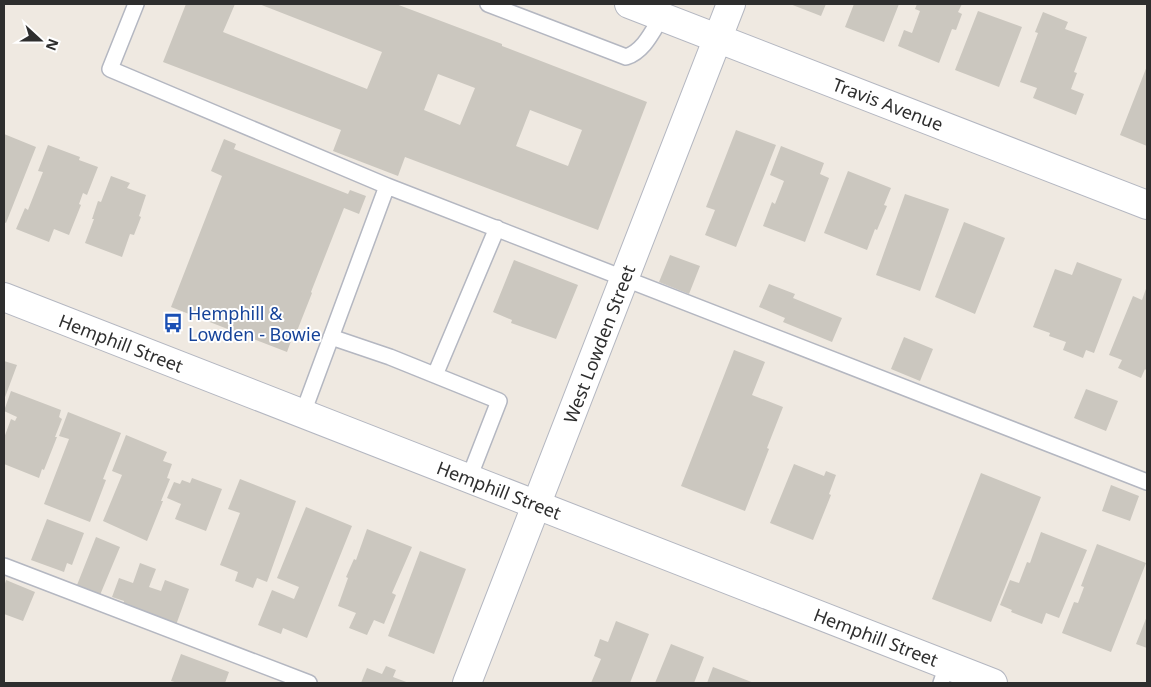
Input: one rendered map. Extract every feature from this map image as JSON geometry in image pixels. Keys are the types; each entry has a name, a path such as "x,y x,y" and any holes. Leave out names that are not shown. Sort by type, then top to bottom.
{"street":[{"name":"Travis Avenue","path":"629,4 1147,205"},
{"name":"West Lowden Street","path":"467,683 731,4"},
{"name":"Hemphill Street","path":"4,297 469,478 944,674 993,683"}],"lane":[{"path":"136,4 110,69 387,186 1147,482"},
{"path":"488,4 626,57 634,54 644,44 662,16"},
{"path":"303,414 387,186"},
{"path":"435,375 497,228"},
{"path":"331,336 390,357 499,401 469,478"},
{"path":"4,566 309,683"}],"building":[{"path":"186,4 235,4 223,32 367,89 382,52 259,4 396,4 647,102 598,230 405,157 398,176 333,151 341,130 163,62","holes":["438,74 475,88 460,125 424,110","530,110 582,130 568,166 516,146"]},
{"path":"790,4 826,4 821,16"},
{"path":"854,4 899,4 884,42 845,27"},
{"path":"917,4 962,4 958,12 962,14 956,30 952,29 939,63 898,46 904,30 912,33 920,11 915,9"},
{"path":"978,11 1022,27 999,87 955,70"},
{"path":"1043,12 1068,22 1065,29 1087,37 1074,72 1077,73 1071,89 1084,94 1076,115 1033,98 1037,88 1020,82 1038,33 1035,32"},
{"path":"1147,66 1147,146 1120,135"},
{"path":"736,130 776,145 736,247 705,235 715,210 706,207"},
{"path":"4,134 36,147 6,223 4,222"},
{"path":"224,139 236,144 234,149 348,194 350,190 366,196 359,214 344,208 297,331 295,330 287,352 171,307 222,176 211,171"},
{"path":"48,145 80,157 79,160 98,167 87,195 83,193 79,204 81,205 69,235 54,229 49,242 16,229 25,208 28,210 43,172 38,171"},
{"path":"781,146 824,163 820,174 829,178 805,242 763,226 772,202 775,204 784,181 770,175"},
{"path":"848,171 891,188 884,205 887,206 867,250 824,233"},
{"path":"111,176 130,183 127,188 146,195 139,216 141,217 134,235 130,234 122,257 85,243 94,219 92,219 98,201 101,202"},
{"path":"905,194 949,209 920,291 876,275"},
{"path":"964,222 1005,238 975,314 935,297"},
{"path":"670,255 700,266 689,294 659,282"},
{"path":"514,260 578,285 556,339 511,323 512,320 493,312"},
{"path":"1077,262 1122,279 1094,353 1086,350 1083,358 1063,350 1066,342 1049,336 1050,333 1033,327 1055,269 1072,275"},
{"path":"769,284 795,294 793,298 842,318 832,342 783,322 785,318 759,307"},
{"path":"1147,286 1147,371 1145,369 1141,378 1118,368 1122,360 1109,355 1133,296 1142,300"},
{"path":"904,337 933,349 920,381 891,369"},
{"path":"734,350 765,362 752,395 783,407 745,511 681,486"},
{"path":"4,361 17,365 4,400"},
{"path":"1086,389 1118,401 1106,431 1074,418"},
{"path":"11,391 61,410 59,417 62,419 55,437 57,437 39,478 4,464 4,438 11,419 15,421 17,417 4,411"},
{"path":"68,412 121,433 103,479 106,480 90,522 44,504 69,439 59,436"},
{"path":"126,435 167,452 163,461 172,464 167,478 170,479 161,501 163,501 147,541 103,521 122,475 112,471"},
{"path":"794,464 824,476 826,471 836,475 829,494 831,495 813,540 770,523"},
{"path":"981,473 1041,497 991,622 932,599"},
{"path":"192,478 222,489 206,531 175,519 181,504 167,498 174,482 180,484 182,480 190,483"},
{"path":"240,479 296,501 267,582 257,578 253,588 235,581 238,572 220,565 240,513 228,509"},
{"path":"1111,485 1139,496 1130,521 1102,511"},
{"path":"306,507 352,526 307,638 283,628 281,634 258,625 272,590 294,599 299,587 277,578"},
{"path":"47,519 84,533 72,565 67,563 64,572 31,560"},
{"path":"367,529 412,547 392,593 396,595 384,624 374,620 367,635 349,628 356,613 338,606 348,578 346,577 354,559 356,560"},
{"path":"1041,532 1087,550 1059,618 1046,613 1042,624 1011,612 1012,610 1000,605 1010,580 1019,583 1027,562 1030,563"},
{"path":"96,537 120,547 100,595 77,585"},
{"path":"1097,544 1146,563 1111,652 1062,633 1074,602 1078,603 1084,587 1081,586"},
{"path":"420,551 466,569 434,654 388,636"},
{"path":"140,563 156,569 149,587 161,591 165,580 189,589 176,625 123,606 124,601 112,597 119,578 133,583"},
{"path":"6,580 35,592 23,621 4,614 4,587"},
{"path":"1147,616 1147,648 1136,644"},
{"path":"616,621 649,634 630,683 591,683 601,659 594,656 600,639 608,642"},
{"path":"671,644 704,657 694,683 655,683"},
{"path":"181,654 229,672 225,683 178,683 171,681"},
{"path":"386,666 396,670 393,677 409,683 361,683 367,668 382,674"},
{"path":"713,667 754,683 707,683"}],"place":[{"name":"Hemphill & Lowden - Bowie","path":"173,323"}]}
